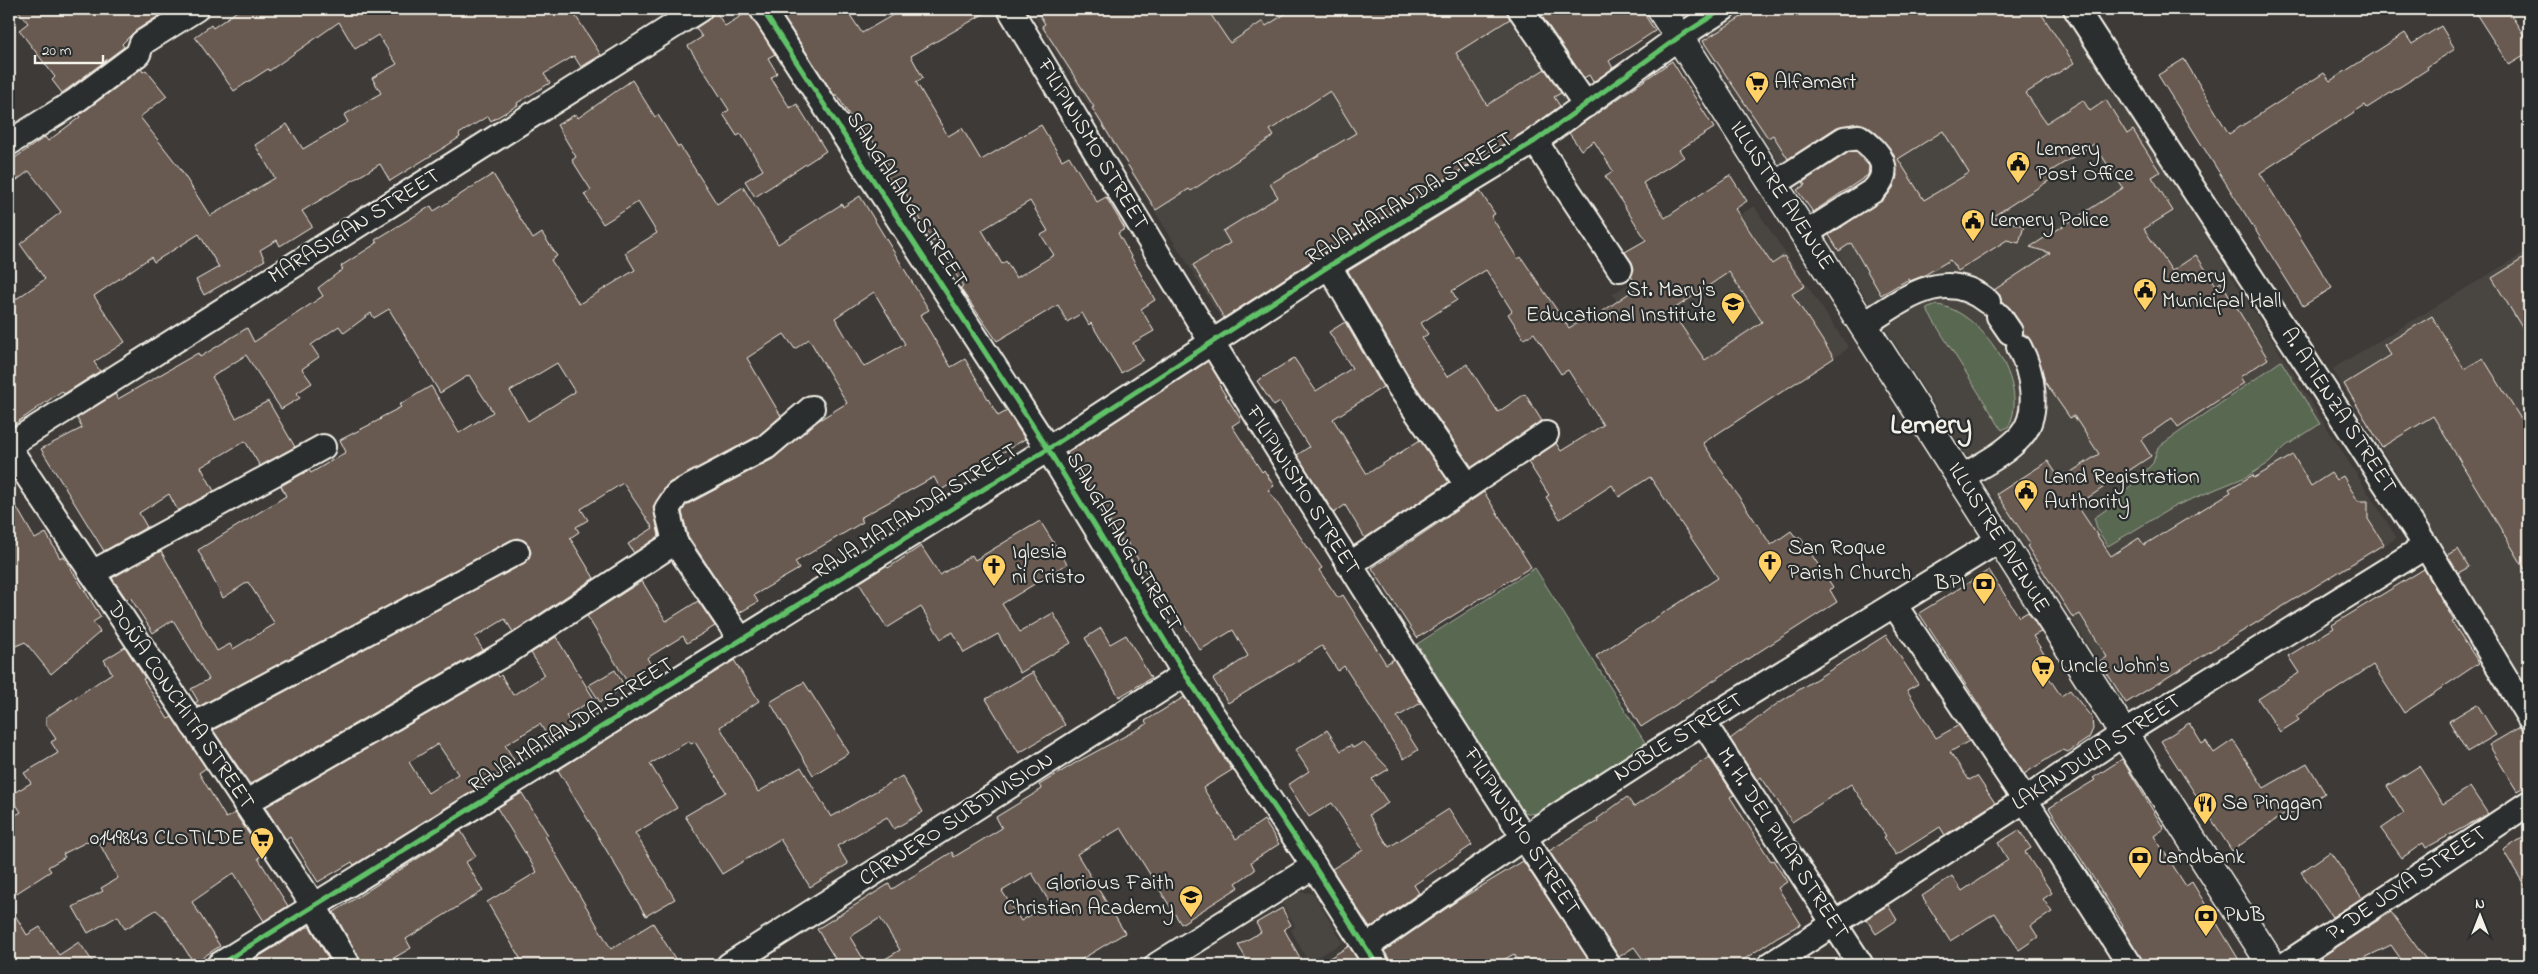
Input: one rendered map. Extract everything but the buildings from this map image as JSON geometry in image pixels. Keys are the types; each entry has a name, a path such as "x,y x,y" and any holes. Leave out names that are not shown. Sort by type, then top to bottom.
{"main road":[{"name":"ILLUSTRE AVENUE","path":"1661,9 2272,965"}],"street":[{"path":"9,142 74,102 138,54 142,43 196,9"},
{"name":"MARASIGAN STREET","path":"9,446 700,9"},
{"name":"SANGALANG STREET","path":"762,9 1048,450 1185,674 1372,956"},
{"name":"FILIPINISMO STREET","path":"1010,9 1210,343 1348,565 1523,838 1608,965"},
{"path":"1520,9 1586,104"},
{"name":"RAJA MATANDA STREET","path":"219,965 1048,450 1329,266 1535,142 1679,37 1723,9"},
{"name":"A. ATIENZA STREET","path":"2076,9 2426,546 2529,717"},
{"path":"1773,185 1844,139 1859,137 1873,147 1885,172 1882,181 1874,190 1805,234"},
{"path":"1535,142 1620,269"},
{"path":"1329,266 1398,385 1468,486"},
{"path":"1863,324 1910,295 1930,288 1957,286 1972,291 2004,324 2032,384 2033,395 2028,424 2022,435 2013,444 1960,478"},
{"path":"741,640 675,542 667,510 677,494 766,447 812,408"},
{"path":"1348,565 1546,434"},
{"name":"DOÑA CONCHITA STREET","path":"9,446 314,906 348,965"},
{"path":"92,573 323,447"},
{"name":"NOBLE STREET","path":"1372,956 1523,838 1703,722 1895,606 1999,540"},
{"path":"245,802 509,651 675,542"},
{"name":"LAKANDULA STREET","path":"1770,965 2025,800 2123,734 2426,546"},
{"path":"193,725 517,552"},
{"path":"1895,606 2025,800 2130,965"},
{"name":"CARNERO SUBDIVISION","path":"729,965 1185,674"},
{"name":"M. H. DEL PILAR STREET","path":"1703,722 1861,965"},
{"name":"P. DE JOYA STREET","path":"2285,965 2529,803"},
{"path":"1156,965 1314,866"}],"shaded area":[{"path":"1029,9 1507,9 1573,108 1226,326"},
{"path":"1744,9 2063,9 2397,538 2126,704 1700,39"},
{"name":"St. Mary's Educational Institute","path":"1754,206 1849,348 1711,438 1612,294"},
{"path":"2529,250 2529,689 2332,369"},
{"path":"1299,892 1313,893 1343,943 1308,962 1291,930 1295,926 1281,902"}],"green space":[{"path":"1937,305 1954,310 1970,320 1998,352 2008,372 2013,391 2014,410 2008,427 2002,430 1926,309"},
{"path":"2281,361 2320,424 2286,446 2269,463 2248,476 2175,506 2108,546 2098,531 2094,518 2110,507 2153,463 2158,447"},
{"path":"1535,568 1646,744 1543,811 1534,814 1522,812 1417,644"}],"cycle path":[{"path":"762,9 1048,449 1185,674 1314,866 1377,965"},
{"path":"219,965 1048,449 1329,266 1535,141 1679,37 1723,9"}],"place":[{"name":"Alfamart","path":"1757,104"},
{"name":"Lemery Post Office","path":"2018,184"},
{"name":"Lemery Police","path":"1973,242"},
{"name":"Lemery Municipal Hall","path":"2145,311"},
{"name":"St. Mary's Educational Institute","path":"1733,325"},
{"name":"Land Registration Authority","path":"2026,512"},
{"name":"San Roque Parish Church","path":"1770,583"},
{"name":"Iglesia ni Cristo","path":"994,587"},
{"name":"BPI","path":"1984,605"},
{"name":"Uncle John's","path":"2043,688"},
{"name":"Sa Pinggan","path":"2205,825"},
{"name":"0149843 CLOTILDE","path":"262,860"},
{"name":"Landbank","path":"2140,879"},
{"name":"Glorious Faith Christian Academy","path":"1191,918"},
{"name":"PNB","path":"2206,937"}],"district":[{"name":"Lemery","path":"1931,426"}]}
